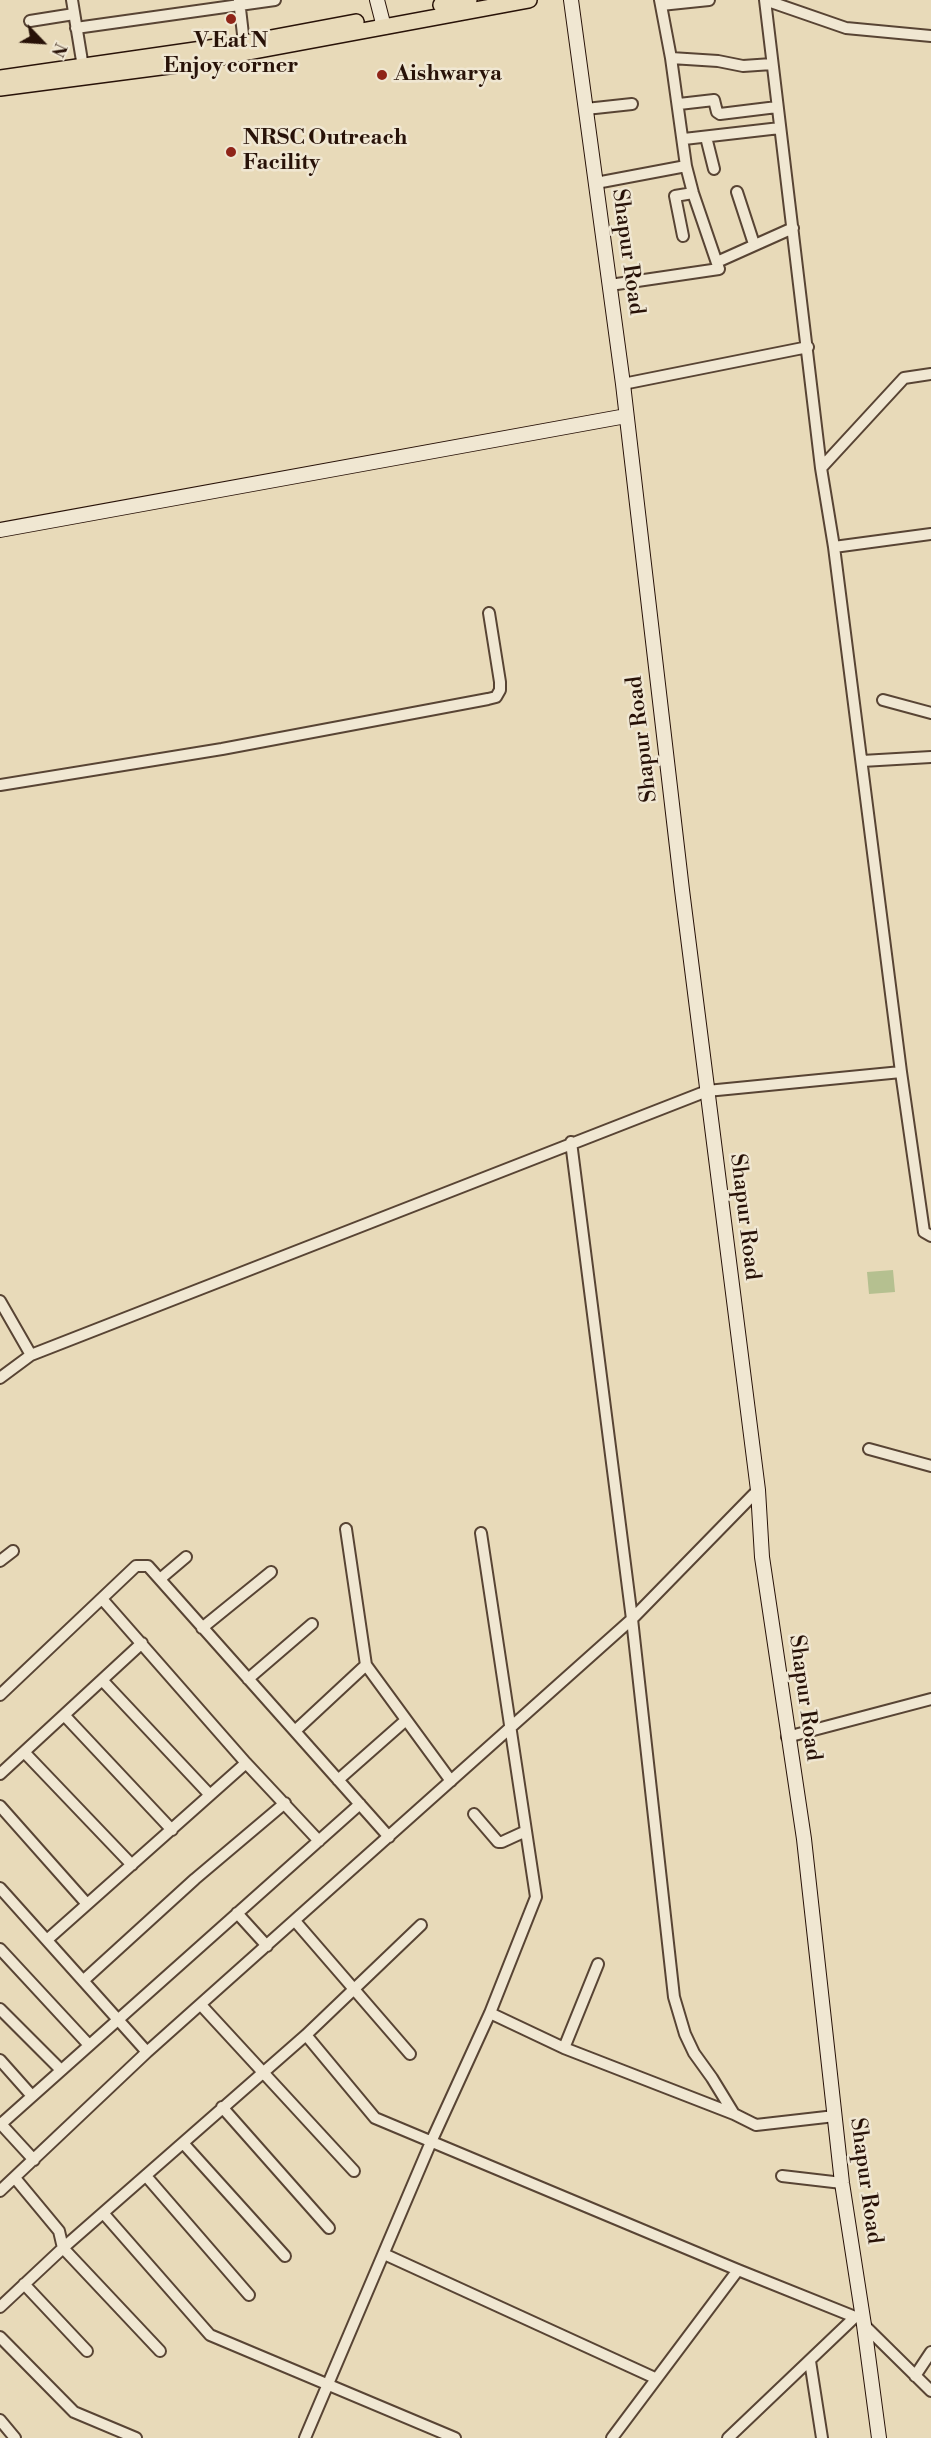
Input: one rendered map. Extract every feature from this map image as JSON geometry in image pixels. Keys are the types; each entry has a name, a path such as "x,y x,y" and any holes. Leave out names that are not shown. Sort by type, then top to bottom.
{"main road":[{"path":"0,88 184,64 382,22 469,0"},
{"path":"0,78 529,0"}],"street":[{"path":"72,0 83,67"},
{"path":"76,28 239,2 273,0"},
{"path":"377,0 382,22"},
{"name":"Shapur Road","path":"571,0 623,384 707,1091 758,1490 762,1557 804,1839 842,2183 879,2438"},
{"path":"610,285 719,269 686,166 679,104 661,2 709,0"},
{"path":"931,36 846,28 765,0 821,468 834,547 901,1072 924,1232 931,1236"},
{"path":"239,2 244,43"},
{"path":"30,21 74,14"},
{"path":"671,58 718,61 743,66 771,64"},
{"path":"679,104 714,100 717,112 720,114 777,106"},
{"path":"586,109 632,104"},
{"path":"684,139 780,128"},
{"path":"706,137 714,169"},
{"path":"596,183 686,166"},
{"path":"737,192 754,244"},
{"path":"683,236 675,196 693,193"},
{"path":"717,262 793,228"},
{"path":"623,384 808,347"},
{"path":"821,468 904,378 931,374"},
{"path":"0,530 626,416"},
{"path":"834,547 931,534"},
{"path":"0,785 222,749 496,697 500,690 500,682 489,613"},
{"path":"883,700 931,712"},
{"path":"862,761 931,756"},
{"path":"0,1378 31,1355 571,1142 707,1091 901,1072"},
{"path":"571,1142 632,1619 674,1997 685,2034 694,2053 734,2114"},
{"path":"0,1301 31,1355"},
{"path":"869,1449 931,1466"},
{"path":"0,2191 147,2052 632,1619 758,1490"},
{"path":"346,1528 366,1665 451,1781"},
{"path":"305,2438 431,2142 490,2013 536,1897 481,1533"},
{"path":"0,1560 12,1551"},
{"path":"160,1579 186,1557"},
{"path":"2,1690 103,1600 136,1566 148,1566 389,1837"},
{"path":"202,1628 271,1572"},
{"path":"103,1600 246,1763 319,1841"},
{"path":"248,1679 312,1624"},
{"path":"0,1774 142,1643"},
{"path":"295,1731 366,1665"},
{"path":"102,1680 210,1795"},
{"path":"788,1737 931,1699"},
{"path":"64,1715 172,1830"},
{"path":"338,1780 406,1720"},
{"path":"24,1752 132,1865"},
{"path":"48,1939 246,1763"},
{"path":"84,1980 195,1879 285,1803"},
{"path":"34,2160 0,2123 360,1804"},
{"path":"0,1806 87,1904"},
{"path":"474,1814 498,1842 526,1831"},
{"path":"0,1888 147,2052"},
{"path":"237,1913 267,1946"},
{"path":"295,1921 410,2054"},
{"path":"0,2307 63,2248 306,2035 422,1925"},
{"path":"0,1949 89,2045"},
{"path":"564,2048 598,1964"},
{"path":"201,2005 354,2171"},
{"path":"0,2009 61,2070"},
{"path":"490,2013 564,2048 734,2114 756,2125 835,2116"},
{"path":"306,2035 375,2118 861,2320 931,2391"},
{"path":"0,2060 32,2096"},
{"path":"222,2107 329,2228"},
{"path":"183,2143 285,2256"},
{"path":"146,2176 249,2295"},
{"path":"782,2176 842,2183"},
{"path":"15,2178 59,2231 63,2248 160,2351"},
{"path":"104,2214 210,2335 455,2438"},
{"path":"384,2254 656,2378"},
{"path":"612,2438 738,2270"},
{"path":"24,2284 87,2351"},
{"path":"729,2438 810,2361 861,2320"},
{"path":"0,2337 74,2412 136,2438"},
{"path":"915,2376 931,2352"},
{"path":"810,2361 822,2438"},
{"path":"0,2420 15,2438"}],"green space":[{"path":"893,1270 895,1292 869,1294 867,1272"}],"place":[{"name":"V Eat N Enjoy corner","path":"231,19"},
{"name":"Aishwarya","path":"382,75"},
{"name":"NRSC Outreach Facility","path":"231,152"}]}
